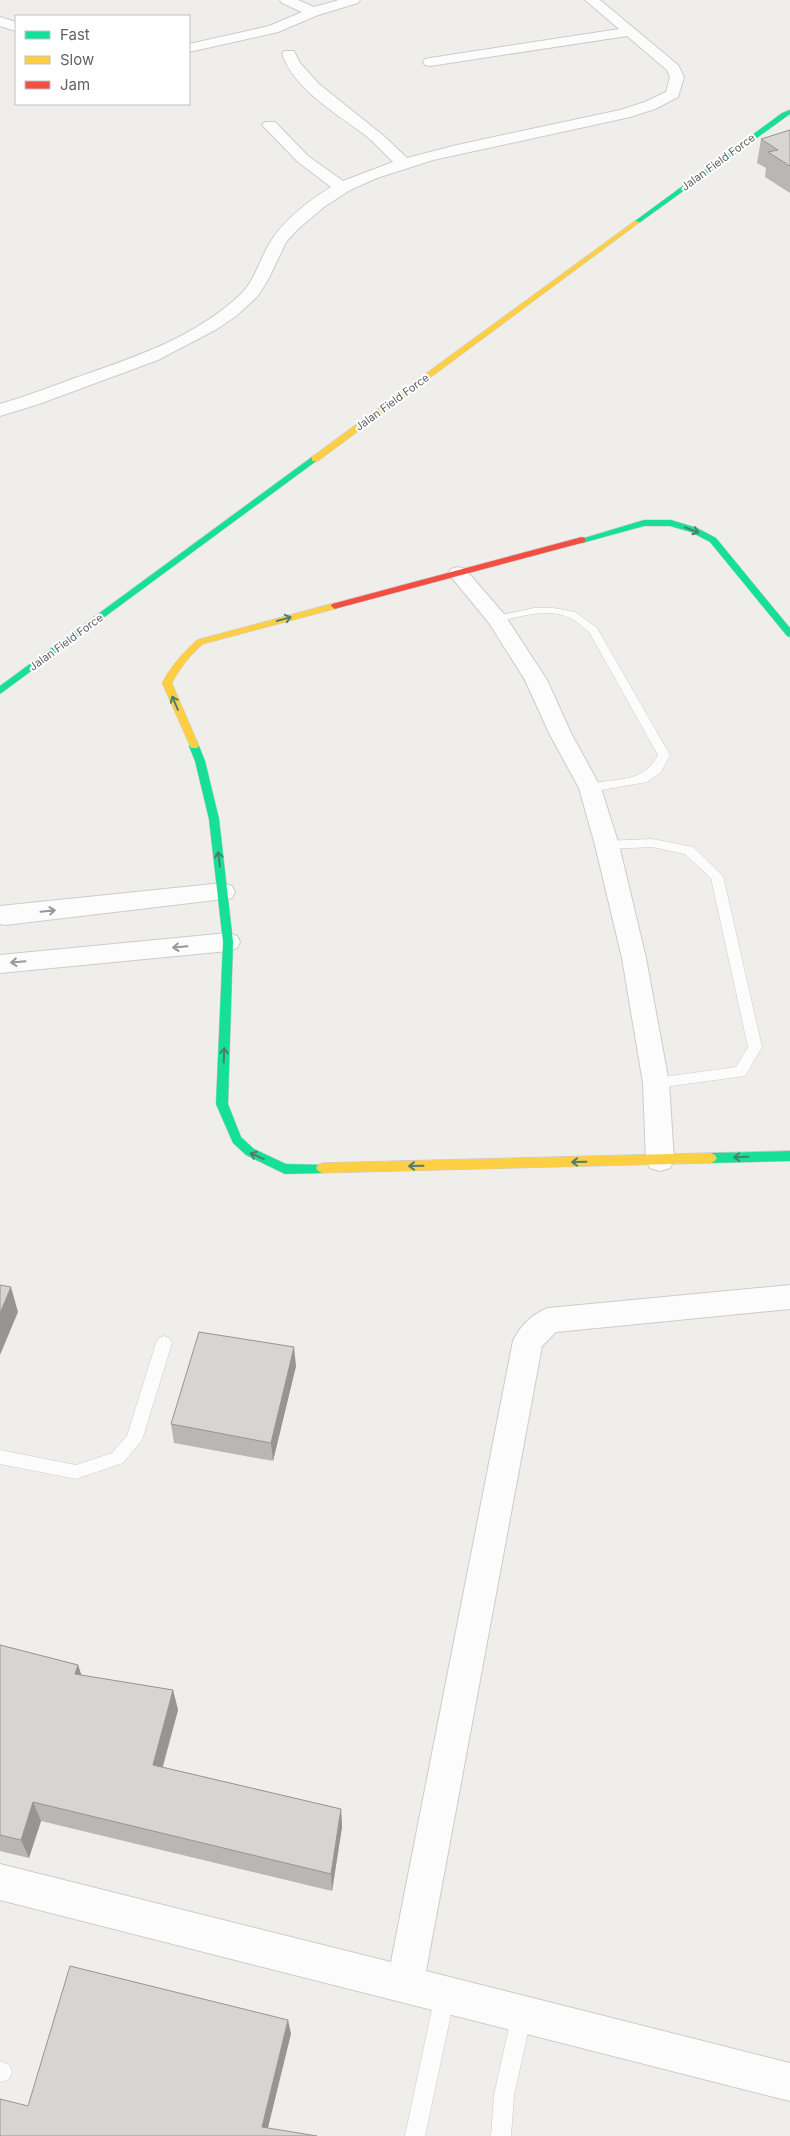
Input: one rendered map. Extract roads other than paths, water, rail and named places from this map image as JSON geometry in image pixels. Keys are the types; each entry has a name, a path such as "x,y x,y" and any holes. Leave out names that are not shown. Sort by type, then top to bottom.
{"street":[{"path":"287,0 313,12"},
{"path":"190,48 272,29 313,12 353,0"},
{"path":"0,410 161,353 206,331 230,313 249,295 280,241 294,223 342,188 405,164 465,148 601,119 661,101 672,94 677,77 673,68 592,0"},
{"path":"0,21 15,27"},
{"path":"430,62 629,32"},
{"path":"289,54 289,58 301,75 340,111 380,140 405,164"},
{"name":"Jalan Field Force","path":"0,691 787,113"},
{"path":"270,125 303,159 342,188"},
{"path":"790,634 713,540 694,530 672,523 644,523 200,642 186,653 174,668 167,683 200,761 214,819 228,942 222,1104 229,1129 246,1151 285,1169 790,1156"},
{"path":"458,573 497,619 536,680 560,733 590,788 607,845 634,958 656,1083 660,1160"},
{"path":"0,915 5,916 223,892"},
{"path":"0,964 228,942"},
{"path":"406,1985 528,1341 548,1320 790,1297"},
{"path":"0,1882 790,2082"}],"lane":[{"path":"497,619 517,614 548,611 572,615 593,630 664,755 657,769 643,779 590,788"},
{"path":"607,845 652,843 689,850 717,876 755,1047 740,1072 656,1083"},
{"path":"0,1456 76,1472 117,1458 134,1440 164,1343"},
{"path":"415,2136 445,1995"},
{"path":"500,2136 504,2095 522,2014"}]}
